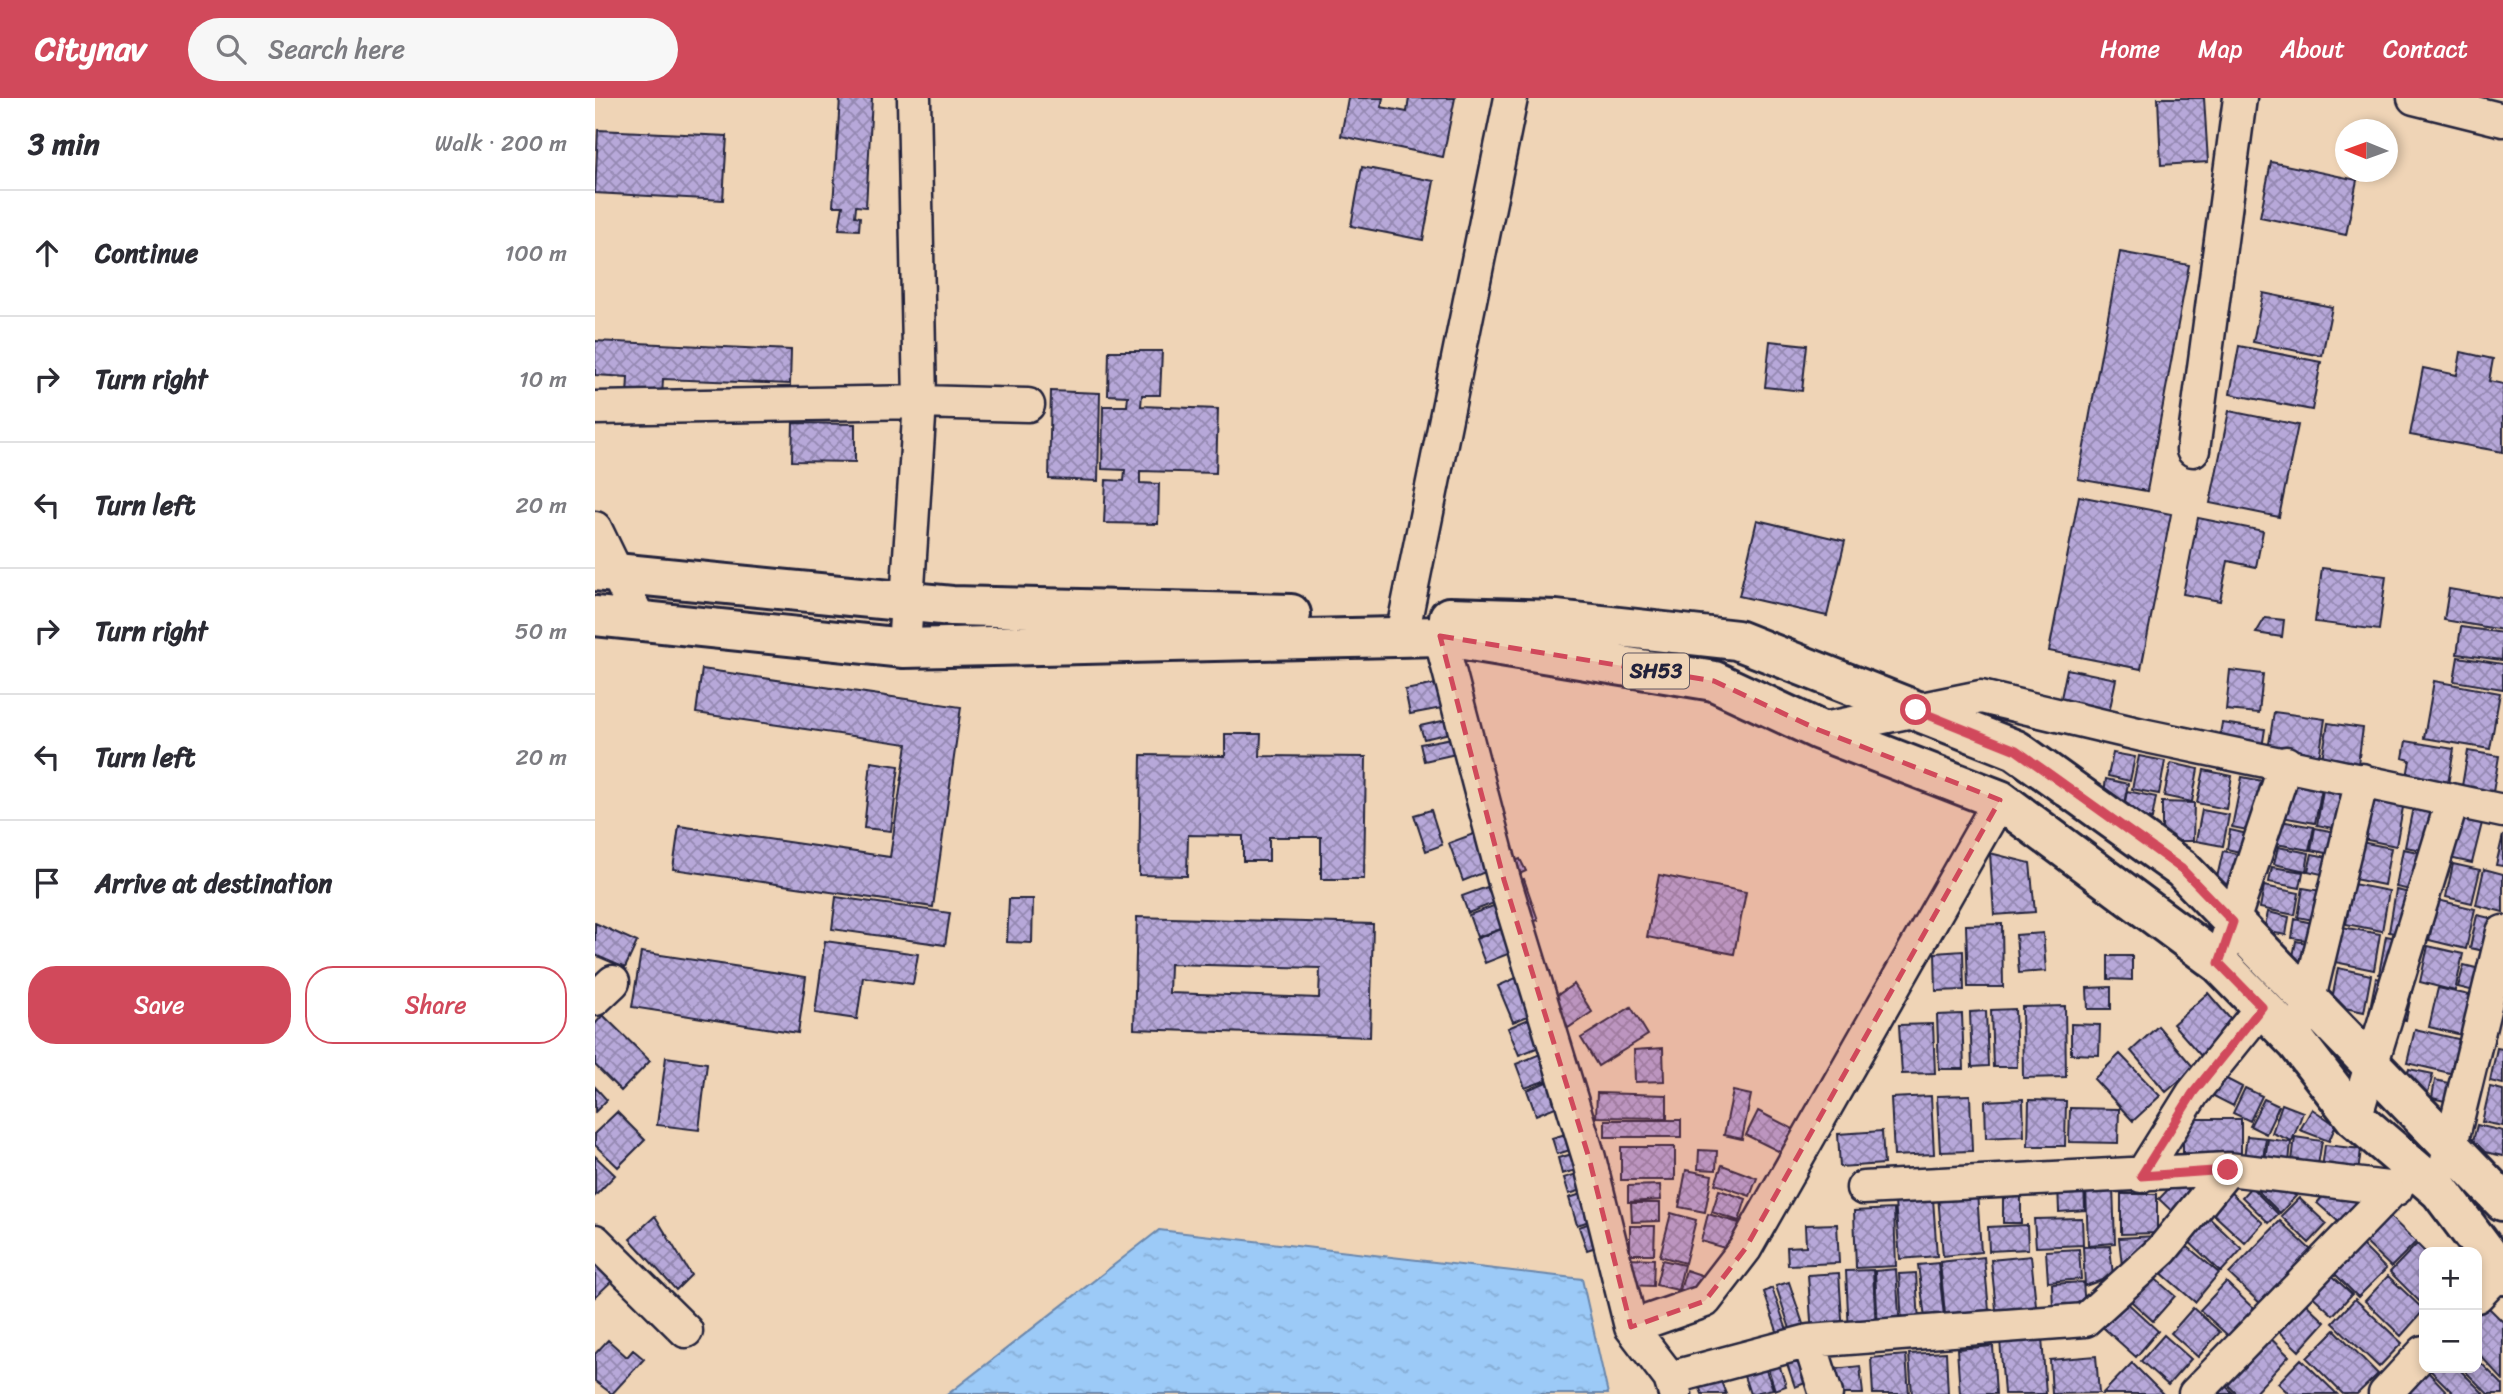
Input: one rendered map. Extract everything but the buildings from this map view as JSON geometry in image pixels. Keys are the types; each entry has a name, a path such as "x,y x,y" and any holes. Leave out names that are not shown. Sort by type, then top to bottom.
{"main road":[{"name":"SH53","path":"606,572 952,606 1404,626 1440,636 1714,681 1819,730 2000,800 2219,963 2298,1044 2355,1118 2416,1183 2496,1276"},
{"name":"SH53","path":"595,616 904,648 1556,620 1737,640 2016,750 2182,869 2503,1201"}],"street":[{"path":"904,648 920,402 914,98"},
{"path":"1404,626 1511,98"},
{"path":"2193,450 2240,98"},
{"path":"2414,98 2503,120"},
{"path":"595,408 920,402 1028,405"},
{"path":"595,528 606,572 639,619"},
{"path":"1440,636 1504,880 1589,1158 1630,1327 1672,1386 1809,1341 2085,1320 2162,1250 2228,1170"},
{"path":"1819,730 1981,697 2142,735 2286,763 2452,802 2503,811"},
{"path":"2219,963 2286,763"},
{"path":"2298,1044 2362,780"},
{"path":"1630,1327 1705,1301 1745,1249 2000,800"},
{"path":"2355,1118 2452,802"},
{"path":"2195,1394 2451,1147 2503,932"},
{"path":"2141,1176 2193,1093 2262,1007"},
{"path":"1863,1188 2228,1170 2416,1183"},
{"path":"595,1241 686,1331"},
{"path":"1809,1341 1826,1394"},
{"path":"2385,1394 2419,1357"}],"highlighted area":[{"path":"1440,636 1714,681 1819,730 2000,800 1745,1249 1705,1301 1631,1327 1589,1158 1504,880"}],"water":[{"path":"1159,1230 1582,1279 1608,1394 948,1394"}],"route":[{"path":"1916,710 2016,750 2182,869 2233,922 2219,963 2262,1007 2193,1093 2141,1176 2228,1170"}]}
